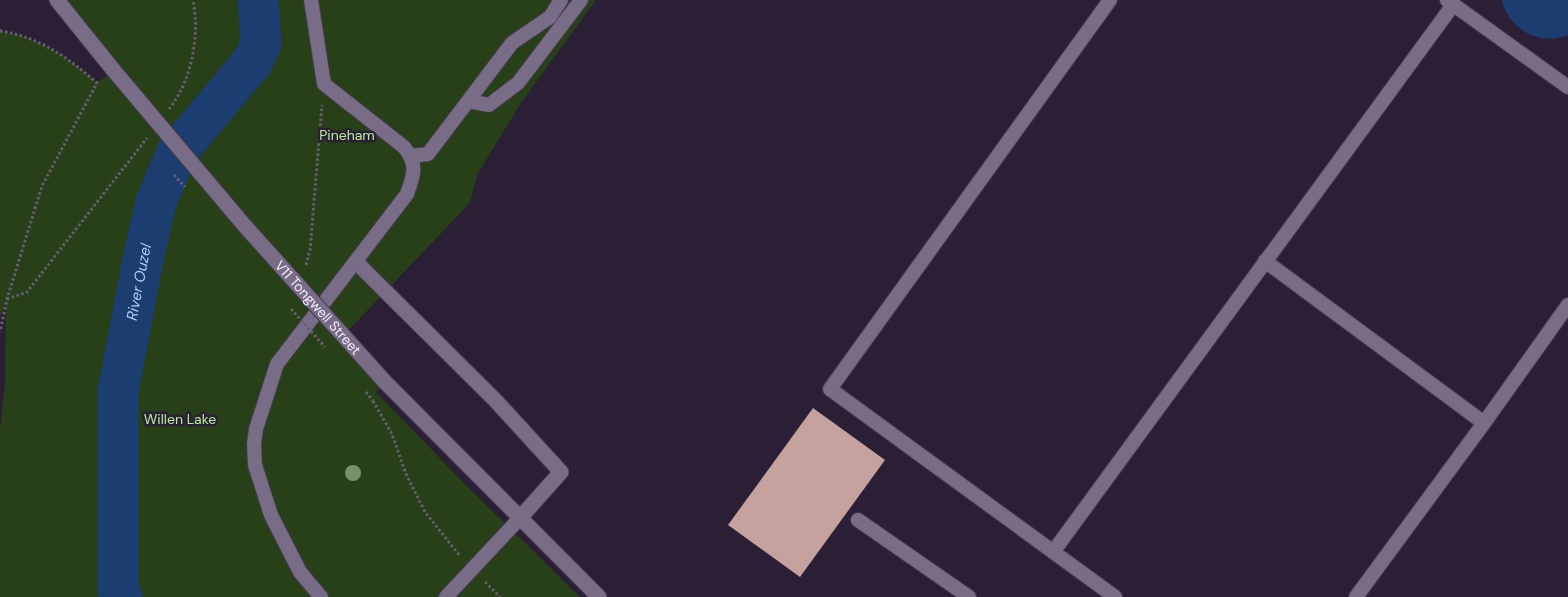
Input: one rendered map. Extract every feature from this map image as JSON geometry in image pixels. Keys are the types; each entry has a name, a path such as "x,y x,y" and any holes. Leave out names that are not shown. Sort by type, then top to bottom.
{"street":[{"name":"V11 Tongwell Street","path":"57,0 244,225 385,382 599,597"},
{"path":"356,262 496,401 561,472 520,518"}],"lane":[{"path":"311,0 324,84 404,147 411,156 413,166 413,178 407,194 277,364 260,412 254,444 255,465 271,515 300,572 321,597"},
{"path":"411,156 428,154 512,43 550,17 561,0"},
{"path":"468,101 489,105 518,83 581,0"},
{"path":"1110,0 830,389 1115,597"},
{"path":"1053,552 1265,261 1449,2 1568,87"},
{"path":"1265,261 1484,423"},
{"path":"1356,597 1568,305"},
{"path":"446,597 520,518"},
{"path":"858,520 969,597"}],"path":[{"path":"168,112 174,104 184,82 196,40 196,15 193,0"},
{"path":"0,30 30,38 70,59 97,82 42,186 7,300 0,332"},
{"path":"306,268 310,250 324,84"},
{"path":"7,300 27,292 150,134"},
{"path":"292,320 297,303"},
{"path":"373,401 392,434 406,474 425,512 449,545 500,597"}],"green space":[{"name":"Willen Lake","path":"57,0 596,0 521,103 477,175 470,203 343,336 385,382 376,392 464,483 580,597 0,597 0,430 5,381 6,301 0,317 0,31 27,38 52,49 75,64 97,82 115,72"}],"water":[{"path":"1502,0 1568,0 1568,35 1547,39 1527,33 1511,19 1505,10"}],"building":[{"path":"813,408 885,460 800,577 728,525"}],"waterway":[{"name":"River Ouzel","path":"122,597 118,590 118,391 145,250 156,202 177,152 253,61 261,43 258,0"}],"park label":[{"name":"Pineham","path":"347,135"}]}
